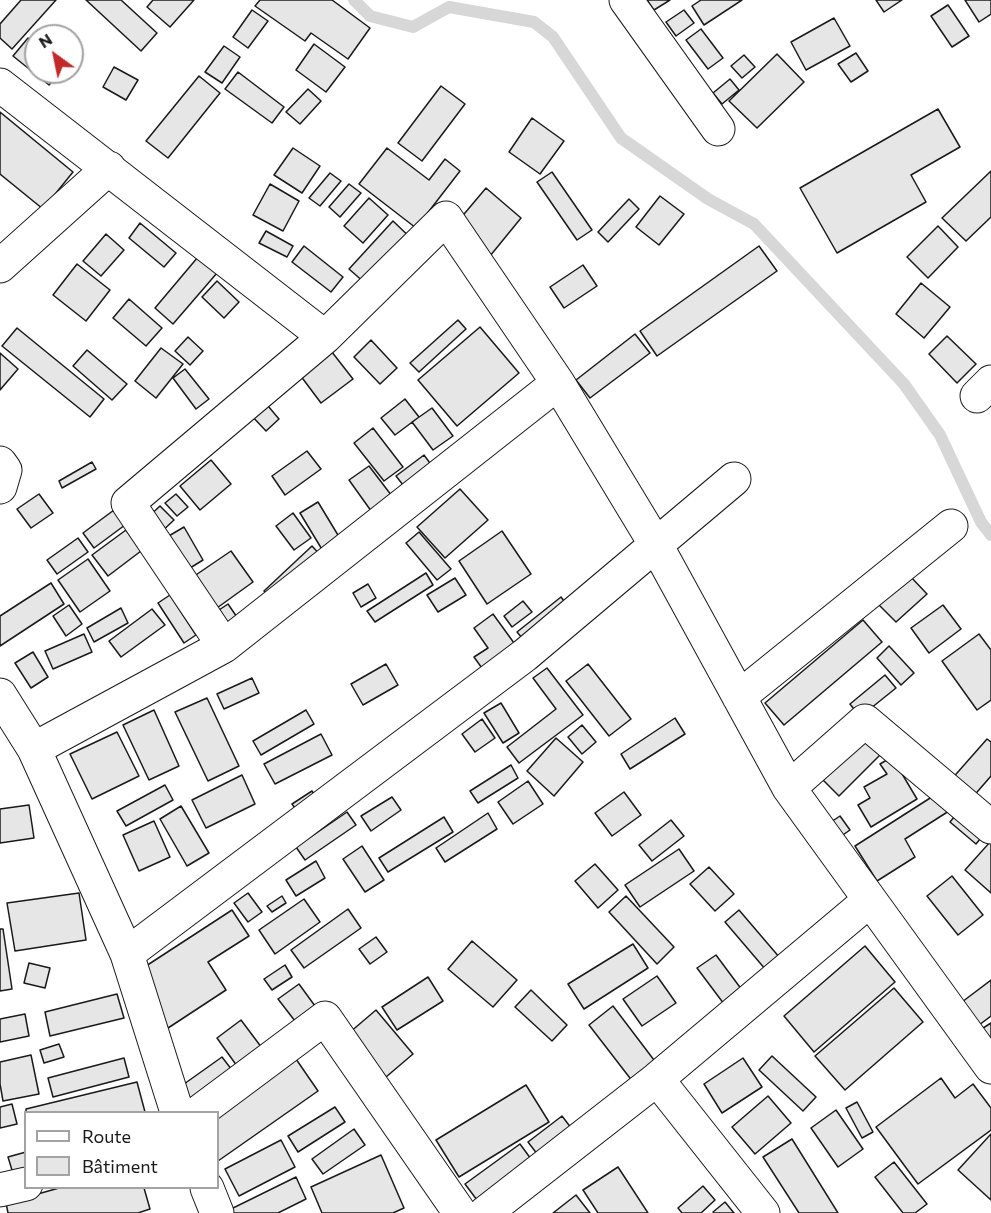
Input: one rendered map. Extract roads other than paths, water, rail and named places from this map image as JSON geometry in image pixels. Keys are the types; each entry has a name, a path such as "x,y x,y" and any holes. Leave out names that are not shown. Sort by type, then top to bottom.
{"street":[{"path":"626,0 718,129"},
{"path":"0,85 325,337"},
{"path":"0,266 109,168"},
{"path":"224,646 128,503 325,337 446,218 558,383 656,545 789,788 991,1067"},
{"path":"34,749 224,646 558,383"},
{"path":"0,463 5,470 0,487"},
{"path":"127,954 525,655 734,479"},
{"path":"739,697 951,526"},
{"path":"0,695 34,749 127,954 176,1111"},
{"path":"789,788 865,721 991,827"},
{"path":"485,1213 657,1079 870,900"},
{"path":"202,1111 325,1018 460,1213"},
{"path":"657,1079 763,1213"},
{"path":"0,1190 24,1184"},
{"path":"207,1189 217,1213"}],"waterway":[{"path":"354,0 370,16 413,27 449,7 534,22 553,37 621,138 708,199 754,224 904,384 940,435 981,522 991,535"}]}
